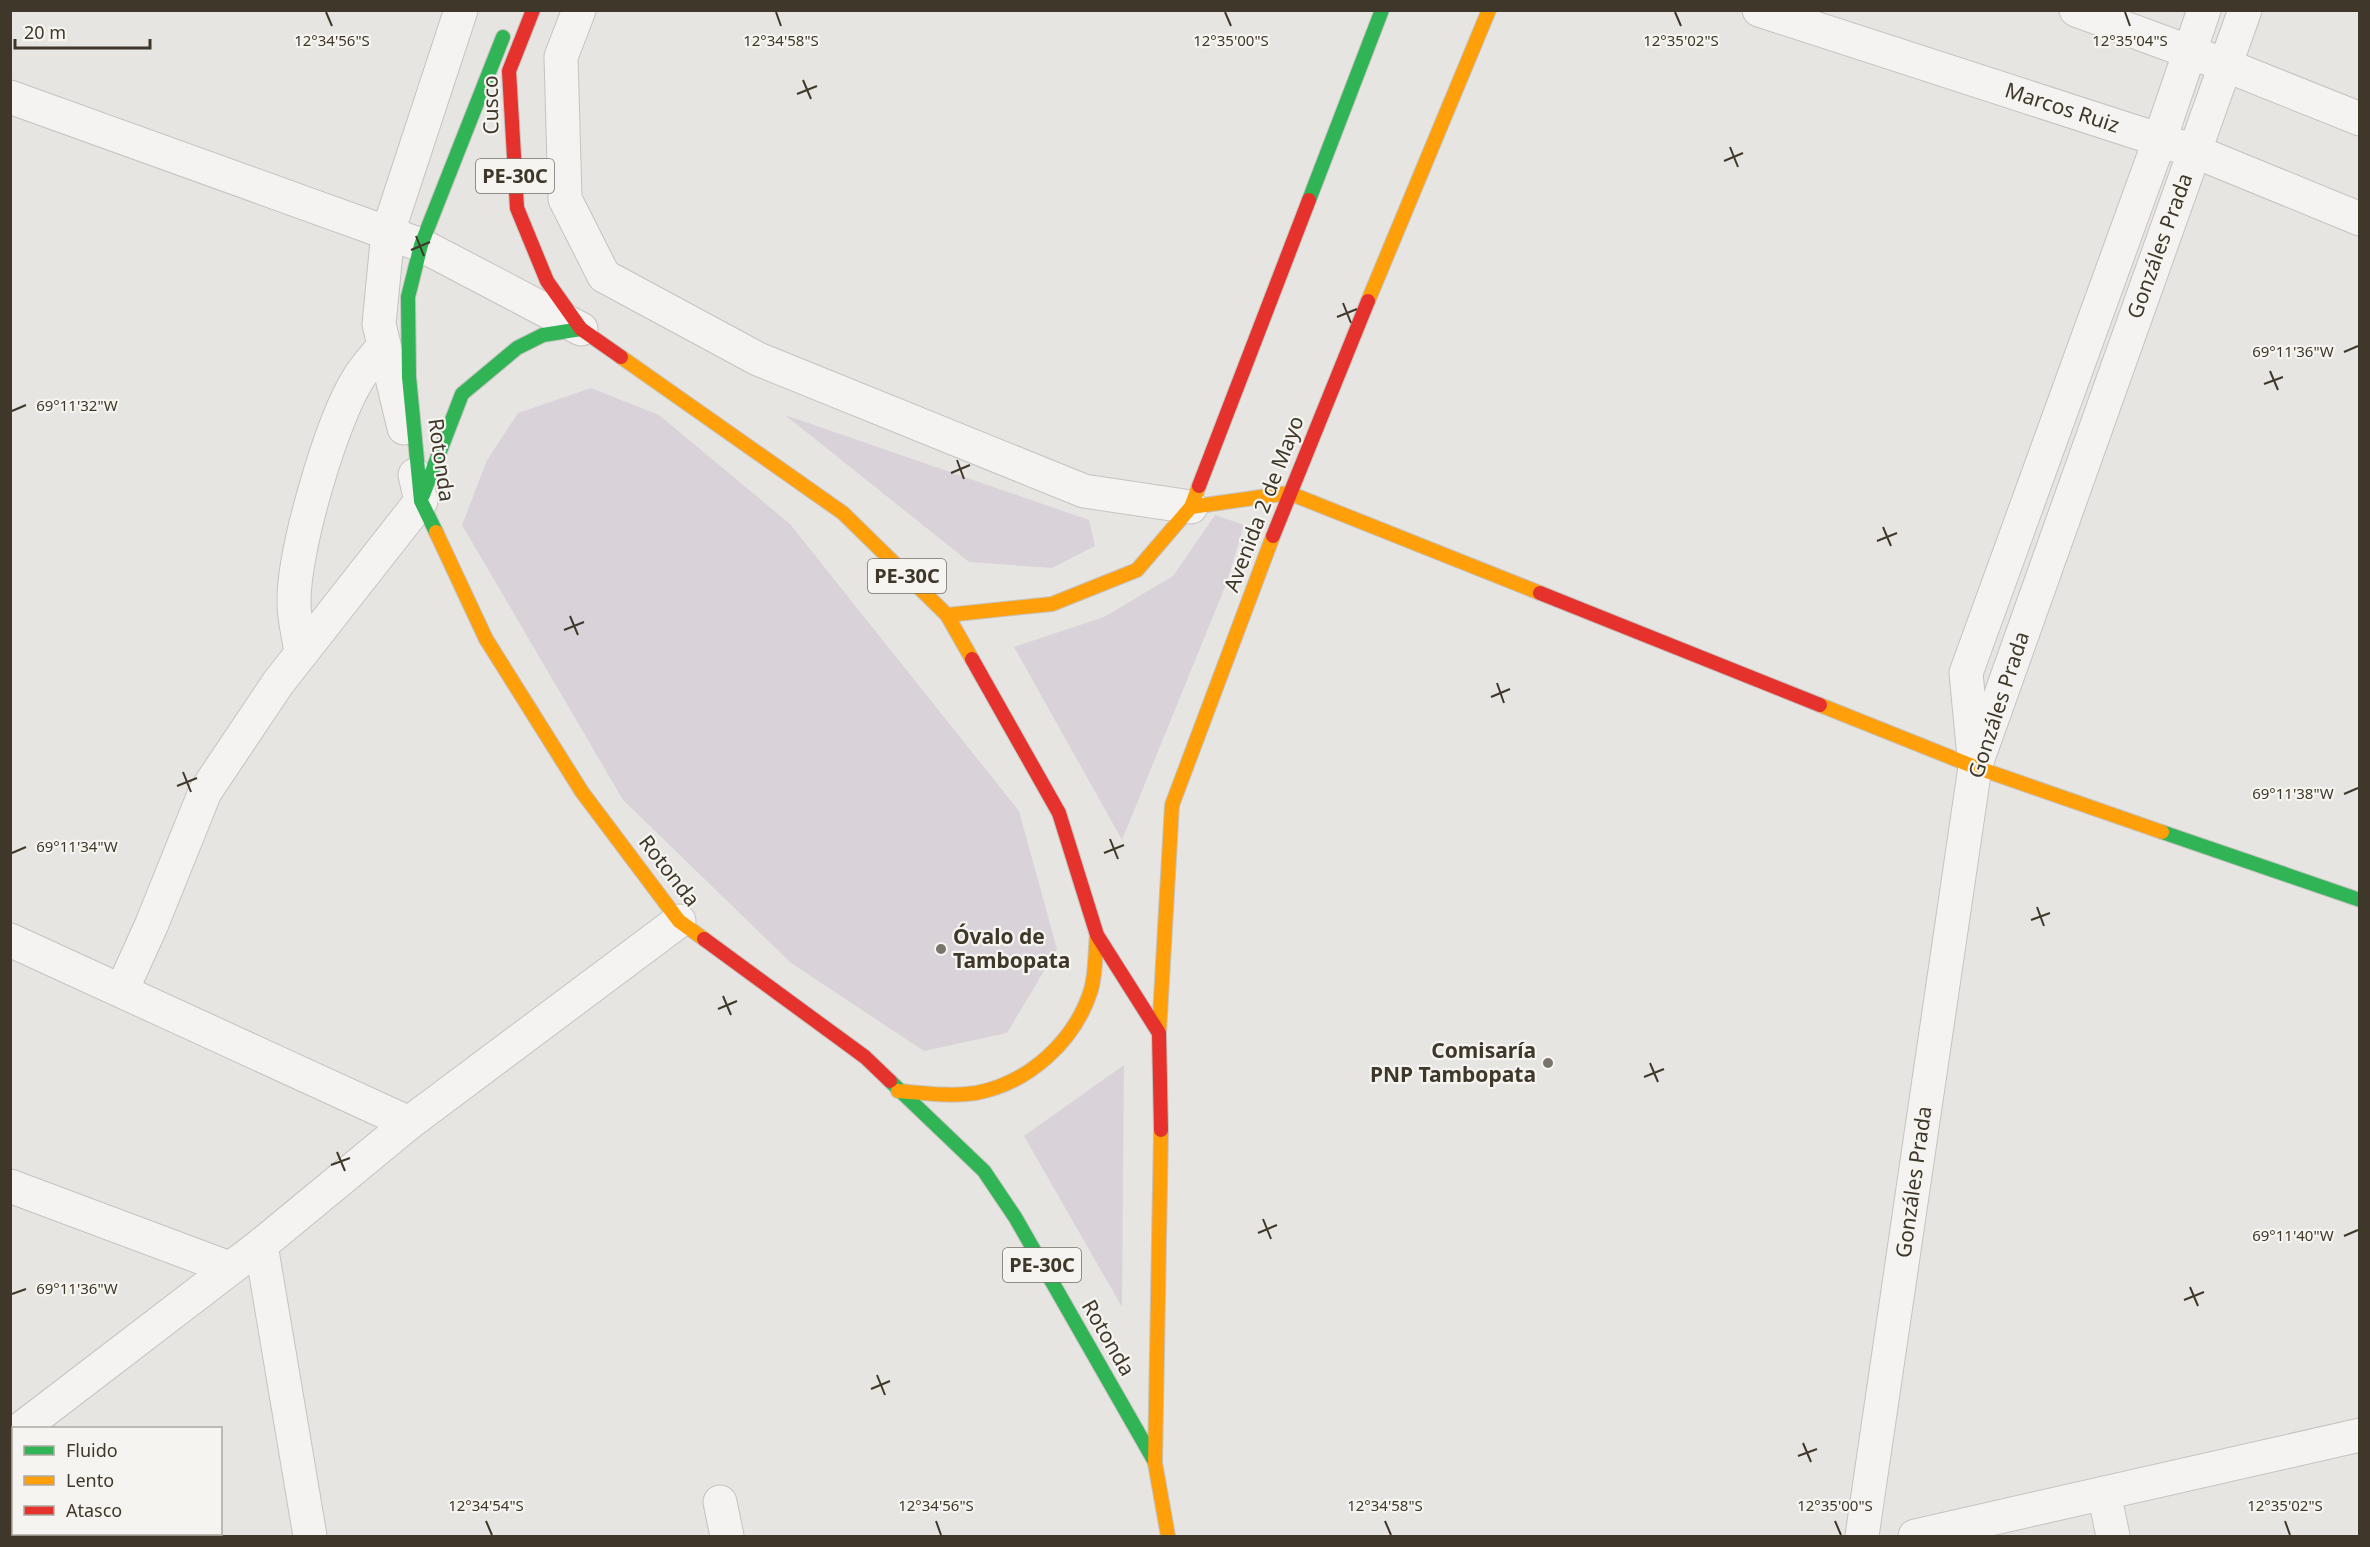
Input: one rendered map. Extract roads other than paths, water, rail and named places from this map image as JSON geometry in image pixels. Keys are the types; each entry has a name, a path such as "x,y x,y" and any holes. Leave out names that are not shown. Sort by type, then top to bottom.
{"main road":[{"name":"Cusco","path":"533,10 509,71 516,208 547,280 581,329"},
{"path":"947,615 1052,604 1137,570 1191,507 1382,10"},
{"name":"Avenida 2 de Mayo","path":"1159,1033 1172,805 1289,493 1489,10"},
{"name":"Cusco","path":"421,244 509,21"},
{"name":"Rotonda","path":"421,244 408,297 409,377 421,501 486,639 582,792 679,921 864,1057 984,1171 1015,1217 1155,1463"},
{"path":"421,501 462,394 517,348 543,335 581,329"},
{"name":"PE-30C","path":"581,329 843,513 947,615 1059,813 1097,934 1159,1033 1162,1085 1155,1463 1168,1536"},
{"path":"1191,507 1289,493 1975,767 2360,900"},
{"path":"898,1091 955,1095 996,1086 1041,1064 1068,1037 1091,990 1097,934"}],"street":[{"path":"122,990 206,792 278,683 421,501 379,324 388,232 461,10"},
{"path":"579,10 561,57 565,199 604,276 758,359 1084,491 1191,507"},
{"name":"Marcos Ruiz","path":"1759,10 2160,139 2360,219"},
{"path":"2076,10 2225,65 2360,119"},
{"path":"1975,767 1966,673 2160,139 2204,10"},
{"name":"Gonzáles Prada","path":"1863,1536 1975,767 2245,10"},
{"path":"10,97 421,244 581,329"},
{"path":"301,653 294,603 299,559 316,490 344,407 359,378 384,346"},
{"path":"23,1427 261,1245 409,1123 679,921"},
{"path":"10,940 409,1123"},
{"path":"10,1186 229,1268"},
{"path":"261,1245 310,1536"},
{"path":"1915,1536 2104,1493 2358,1443"},
{"path":"2104,1493 2113,1536"},
{"path":"720,1502 727,1536"}],"place":[{"name":"Óvalo de Tambopata","path":"941,949"},
{"name":"Comisaría PNP Tambopata","path":"1548,1063"}]}
